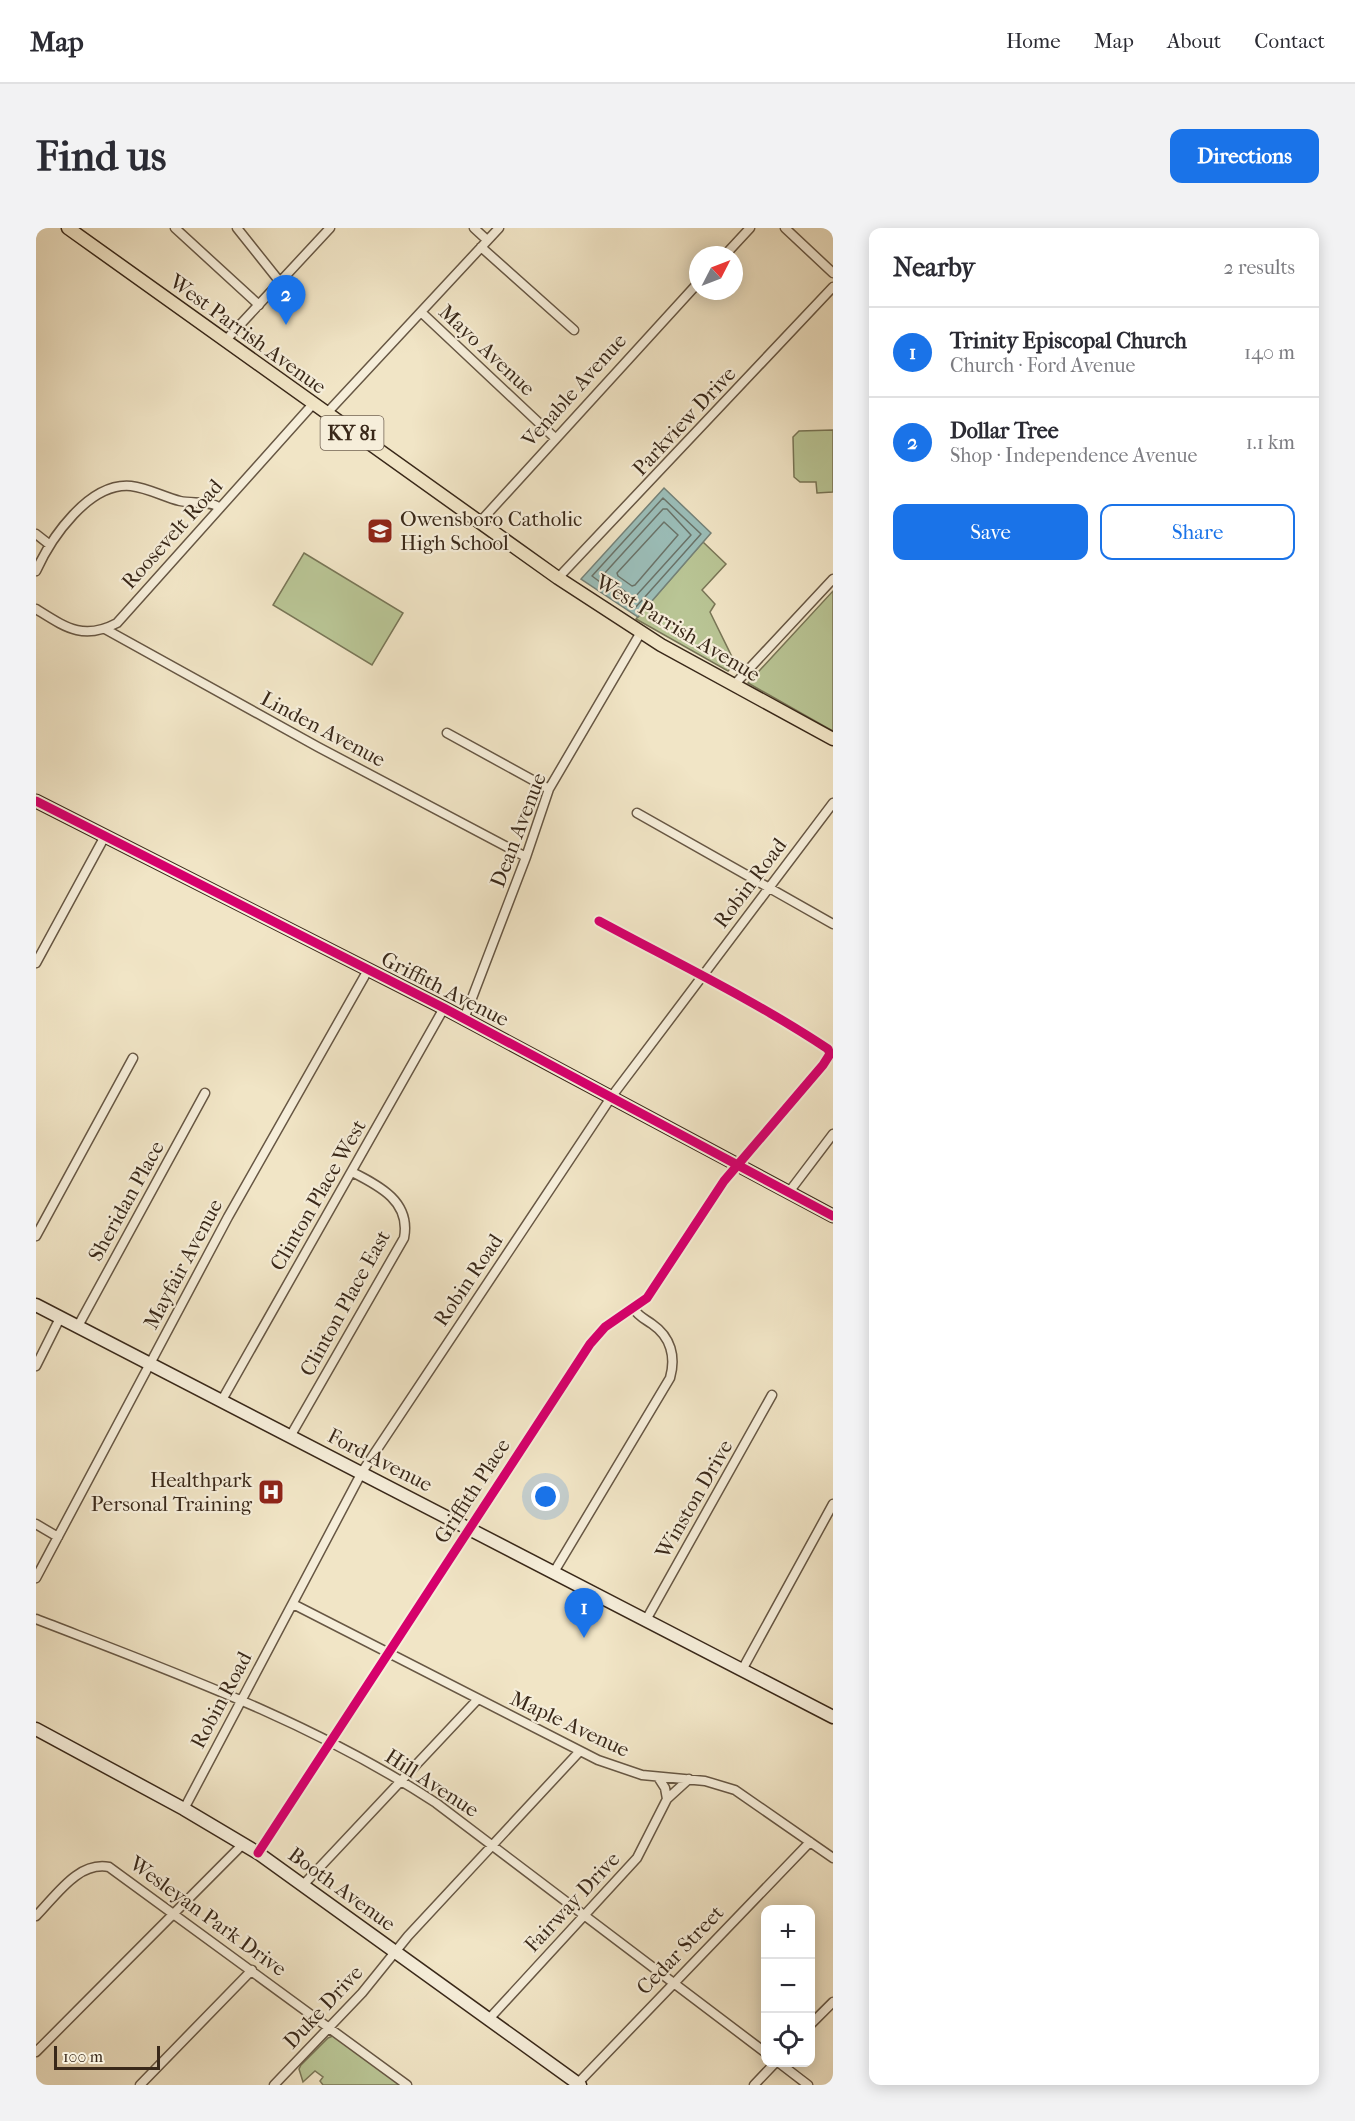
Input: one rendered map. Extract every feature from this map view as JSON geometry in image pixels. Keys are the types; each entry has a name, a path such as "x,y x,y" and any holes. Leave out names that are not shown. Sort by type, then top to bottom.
{"main road":[{"name":"West Parrish Avenue","path":"68,228 558,578 641,632 833,739"}],"street":[{"path":"175,228 260,305"},
{"path":"237,228 280,282"},
{"path":"225,341 330,228"},
{"path":"474,228 484,244 574,330"},
{"path":"326,414 499,228"},
{"path":"733,246 750,228"},
{"path":"785,228 833,273"},
{"name":"Parkview Drive","path":"558,578 833,287"},
{"name":"Venable Avenue","path":"478,523 689,294"},
{"name":"Mayo Avenue","path":"421,312 555,438"},
{"name":"Roosevelt Road","path":"105,629 117,623 313,404"},
{"path":"36,571 50,545 87,503 114,487 133,486 180,501 212,504 220,508"},
{"path":"36,534 50,545"},
{"path":"734,685 833,579"},
{"path":"36,609 70,628 90,632 105,629"},
{"name":"Linden Avenue","path":"105,629 318,747 526,857"},
{"name":"Dean Avenue","path":"464,1019 526,857 549,789 641,632"},
{"path":"447,733 549,789"},
{"name":"Griffith Avenue","path":"36,801 444,1008 833,1216"},
{"name":"Robin Road","path":"184,1809 362,1472 612,1096 833,803"},
{"path":"638,813 833,924"},
{"path":"36,963 105,836"},
{"path":"598,921 702,977"},
{"name":"Mayfair Avenue","path":"36,1578 228,1217 368,970"},
{"name":"Griffith Place","path":"258,1853 590,1344 605,1327 647,1298 724,1181 823,1065 830,1052 816,1041 702,977"},
{"name":"Clinton Place West","path":"222,1400 444,1008"},
{"path":"36,1236 133,1058"},
{"name":"Sheridan Place","path":"78,1326 205,1093"},
{"path":"789,1192 833,1134"},
{"name":"Clinton Place East","path":"291,1435 404,1238 405,1222 400,1206 388,1193 352,1172"},
{"name":"Ford Avenue","path":"36,1305 833,1717"},
{"path":"554,1572 670,1378 673,1359 669,1343 661,1331 634,1309"},
{"path":"36,1366 60,1318"},
{"name":"Winston Drive","path":"646,1620 772,1395"},
{"path":"742,1670 833,1504"},
{"path":"36,1524 58,1537"},
{"name":"Maple Avenue","path":"293,1604 580,1751 627,1771 658,1777 689,1779 735,1790 833,1858"},
{"name":"Hill Avenue","path":"36,1619 243,1699 402,1780 761,2050"},
{"path":"304,1884 478,1699"},
{"name":"Booth Avenue","path":"36,1729 184,1809 258,1853 579,2084"},
{"name":"Duke Drive","path":"274,2085 330,2027 580,1751"},
{"path":"658,1777 665,1788 667,1798"},
{"name":"Fairway Drive","path":"488,2020 637,1858 667,1798 689,1779"},
{"name":"Cedar Street","path":"579,2084 810,1842"},
{"path":"36,2052 243,1844"},
{"name":"Wesleyan Park Drive","path":"36,1916 83,1870 100,1866 118,1872 408,2085"},
{"path":"140,2085 252,1970"},
{"path":"815,2020 833,2002"},
{"path":"754,2085 772,2067"},
{"path":"784,2067 808,2085"}],"green space":[{"path":"833,430 833,492 817,493 816,482 800,482 794,477 793,437 799,431"},
{"path":"703,542 726,564 702,590 715,604 710,612 735,663 728,671 636,619"},
{"path":"304,553 403,613 372,665 273,605"},
{"path":"833,591 833,731 748,683"},
{"path":"335,2035 399,2082 399,2085 323,2085 320,2081 323,2077 315,2071 303,2082 299,2069 301,2065 328,2038"}],"water":[{"path":"664,488 711,533 638,617 581,579"}],"cycle path":[{"path":"36,801 444,1008 833,1216"},
{"path":"258,1853 590,1344 605,1327 647,1298 724,1181 830,1054 828,1049 801,1031 715,982 599,921"}],"place":[{"name":"Dollar Tree","path":"286,325"},
{"name":"Owensboro Catholic High School","path":"380,531"},
{"name":"Healthpark Personal Training","path":"271,1492"},
{"name":"Trinity Episcopal Church","path":"584,1638"}]}
